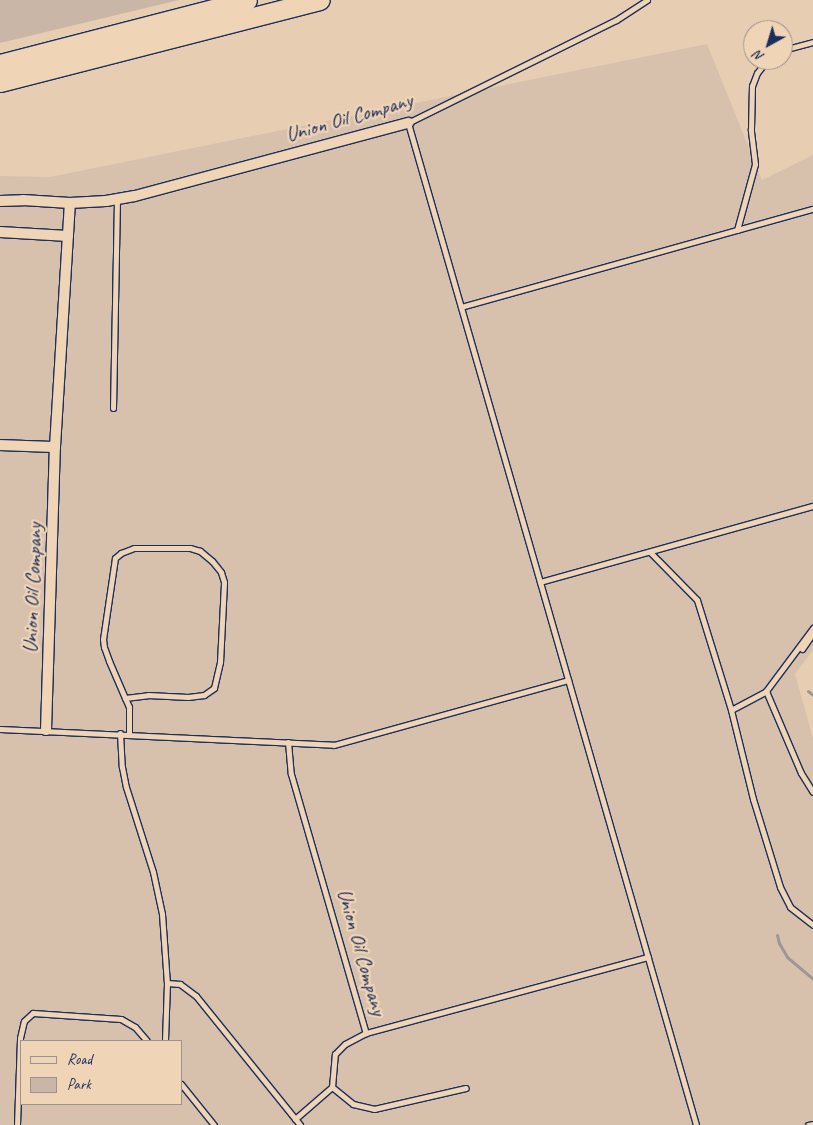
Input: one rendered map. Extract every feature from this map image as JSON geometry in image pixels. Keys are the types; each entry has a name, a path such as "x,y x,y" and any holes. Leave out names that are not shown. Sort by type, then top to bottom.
{"highway":[{"path":"0,64 92,42 247,0"},
{"path":"0,82 320,0"}],"street":[{"name":"Union Oil Company","path":"0,201 70,203 117,199 408,123"},
{"name":"Union Oil Company","path":"46,730 55,447 70,203"},
{"path":"0,232 68,236"},
{"path":"0,445 55,447"}],"lane":[{"name":"Union Oil Company","path":"408,123 616,20 647,0"},
{"path":"793,47 813,42"},
{"path":"737,230 755,164 751,130 752,86 760,70"},
{"path":"408,123 696,1125"},
{"path":"113,408 117,199"},
{"path":"461,307 813,209"},
{"path":"540,582 813,506"},
{"path":"126,698 148,695 188,697 204,695 214,688 220,662 224,582 212,561 200,551 190,548 134,548 122,552 115,558 103,639 104,647 129,707 130,734"},
{"path":"650,552 697,600 731,710 753,800 780,887 790,906 813,926"},
{"path":"766,691 813,628"},
{"path":"731,710 766,691 813,633"},
{"path":"0,729 334,745 568,680"},
{"path":"766,691 801,773 813,792"},
{"path":"120,734 122,767 126,787 153,872 162,914 167,983 165,1040"},
{"name":"Union Oil Company","path":"288,742 291,774 366,1033 648,957"},
{"path":"167,983 180,984 196,996 300,1125"},
{"path":"17,1125 20,1038 24,1021 33,1013 121,1019 135,1027 145,1040"},
{"path":"295,1119 332,1087 335,1054 345,1044 366,1033"},
{"path":"182,1085 214,1125"},
{"path":"332,1087 353,1104 374,1109 466,1088"},
{"path":"808,1125 813,1124"}],"shaded area":[{"path":"707,44 762,180 813,155 813,650 795,674 813,738 813,1125 0,1125 0,176 50,177"}],"green space":[{"path":"0,0 179,0 0,43"}],"waterway":[{"path":"808,691 813,695"},
{"path":"777,935 787,957 813,979"}]}
